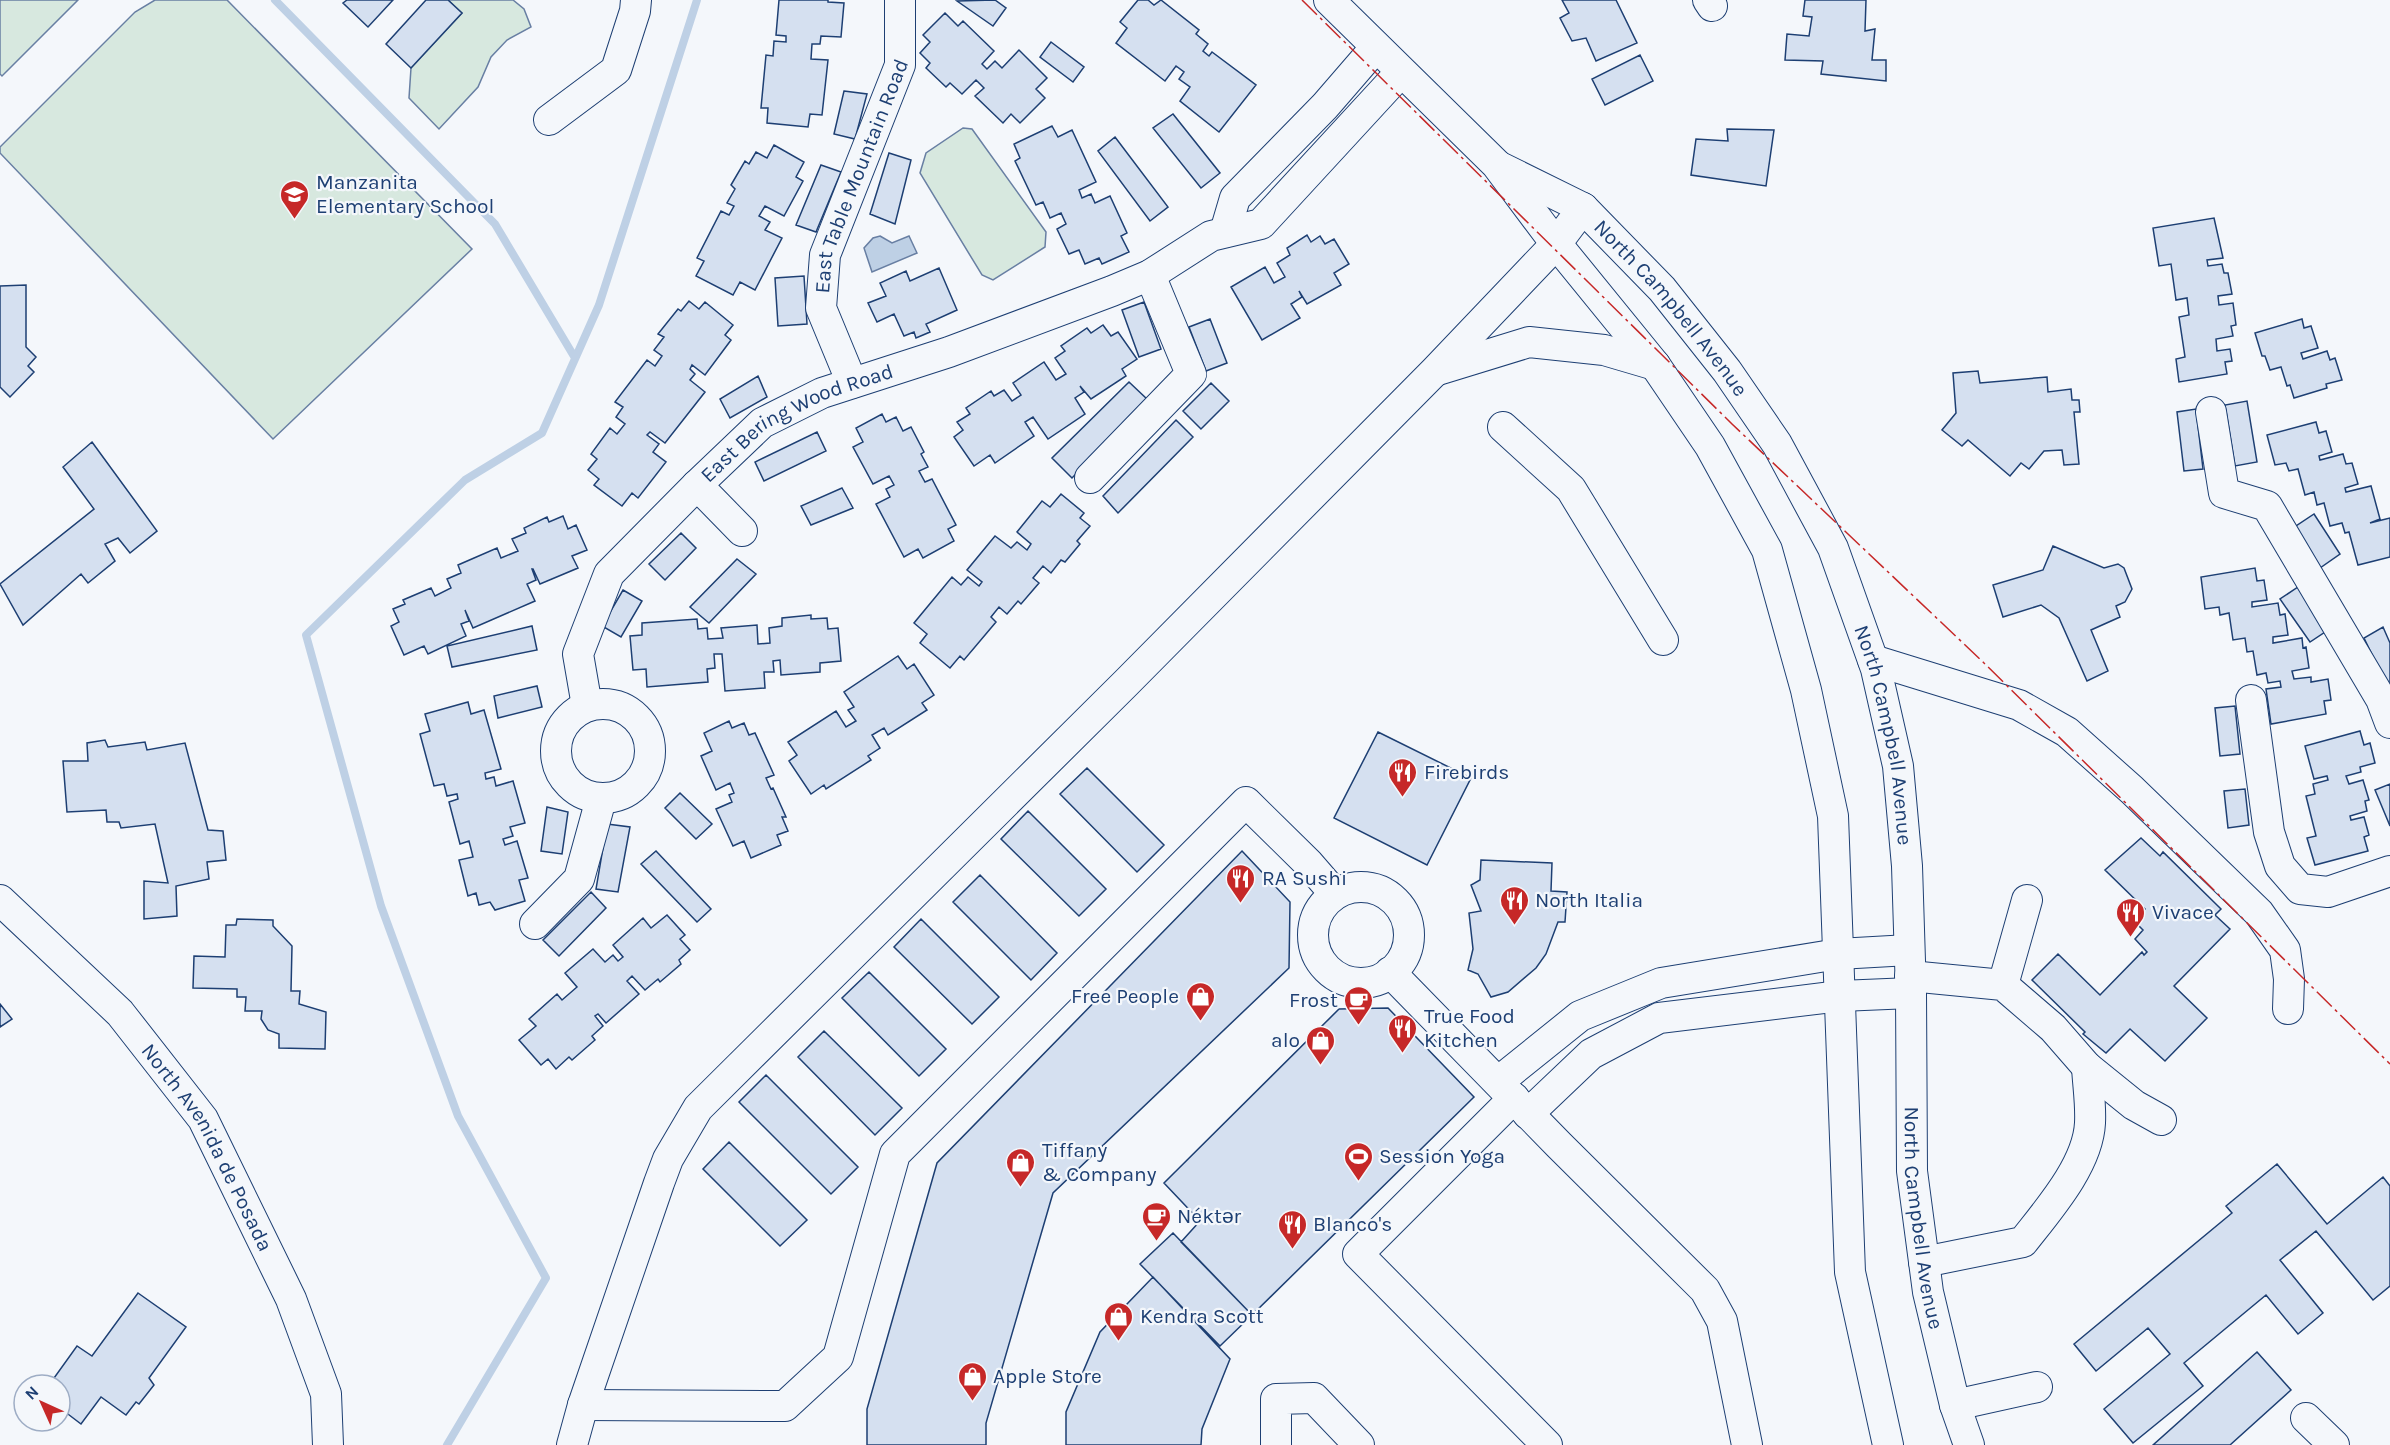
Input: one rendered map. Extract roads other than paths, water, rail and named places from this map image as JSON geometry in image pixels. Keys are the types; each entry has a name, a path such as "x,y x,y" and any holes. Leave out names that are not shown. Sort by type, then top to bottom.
{"street":[{"path":"549,120 616,70 635,11 636,0"},
{"name":"East Table Mountain Road","path":"852,382 821,308 825,255 900,65 900,0"},
{"name":"North Campbell Avenue","path":"1329,0 1496,164 1556,244 1655,365 1710,446 1767,550 1806,690 1833,816 1850,1272 1888,1445"},
{"path":"1376,47 1325,106 1235,198 1225,232 1261,224 1401,72"},
{"name":"North Campbell Avenue","path":"1496,164 1583,208 1662,289 1727,370 1777,444 1831,541 1873,660 1898,766 1907,866 1912,1171 1928,1292 1954,1405 1968,1445"},
{"path":"572,1445 638,1238 668,1159 699,1108 1126,683 1435,371 1556,244 1583,208"},
{"name":"East Bering Wood Road","path":"587,706 578,654 609,574 762,423 822,393 948,352 1112,291 1150,274 1211,236 1225,232"},
{"path":"1090,478 1191,374 1150,274"},
{"path":"1435,371 1529,342 1604,350 1655,365"},
{"path":"2211,412 2224,493 2267,506 2381,699 2390,723"},
{"path":"1503,427 1571,489 1663,640"},
{"path":"697,485 742,531"},
{"path":"1873,660 2019,705 2067,732 2132,790 2259,913 2285,950 2289,979 2288,1009"},
{"path":"2251,700 2269,832 2280,866 2300,889 2328,892 2390,871"},
{"path":"603,704 618,706 637,719 649,738 651,754 647,769 639,783 627,793 615,798 601,799 585,796 571,787 561,774 556,759 556,742 562,727 573,714 587,706 603,704"},
{"path":"535,924 579,879 601,799"},
{"path":"583,1405 785,1406 838,1357 895,1154 1246,802 1309,864 1335,894"},
{"path":"1350,887 1367,887 1382,891 1395,901 1405,914 1408,930 1407,946 1401,961 1390,972 1376,980 1361,983 1346,980 1332,973 1321,962 1315,948 1313,933 1320,911 1335,894 1350,887"},
{"name":"North Avenida de Posada","path":"0,900 120,1013 204,1119 291,1299 326,1394 328,1445"},
{"path":"2003,985 2027,900"},
{"path":"1547,1445 1358,1254 1514,1098 1580,1016 1661,983 1838,954 1910,973 2003,985 2053,1028 2088,1067 2134,1105 2161,1120"},
{"path":"1390,972 1705,1290 1722,1321 1747,1445"},
{"path":"1514,1098 1659,1018 1840,996 1910,973"},
{"path":"1924,1262 2023,1242 2081,1159 2090,1125 2088,1067"},
{"path":"1954,1405 2037,1387"},
{"path":"1276,1445 1276,1399 1314,1398 1359,1445"},
{"path":"2306,1418 2334,1445"}],"water":[{"path":"880,236 892,243 909,236 917,253 872,272 864,248 873,238"}],"waterway":[{"path":"275,0 495,224 575,358"},
{"path":"447,1445 546,1278 458,1116 381,906 306,635 465,480 542,433 599,305 697,0"}],"place":[{"name":"Manzanita Elementary School","path":"295,220"},
{"name":"Firebirds","path":"1403,798"},
{"name":"RA Sushi","path":"1241,904"},
{"name":"North Italia","path":"1514,926"},
{"name":"Vivace","path":"2131,938"},
{"name":"Free People","path":"1200,1022"},
{"name":"Frost","path":"1359,1026"},
{"name":"True Food Kitchen","path":"1403,1054"},
{"name":"alo","path":"1321,1066"},
{"name":"Session Yoga","path":"1358,1182"},
{"name":"Tiffany & Company","path":"1021,1188"},
{"name":"Néktər","path":"1156,1242"},
{"name":"Blanco's","path":"1292,1250"},
{"name":"Kendra Scott","path":"1119,1342"},
{"name":"Apple Store","path":"972,1402"}]}
